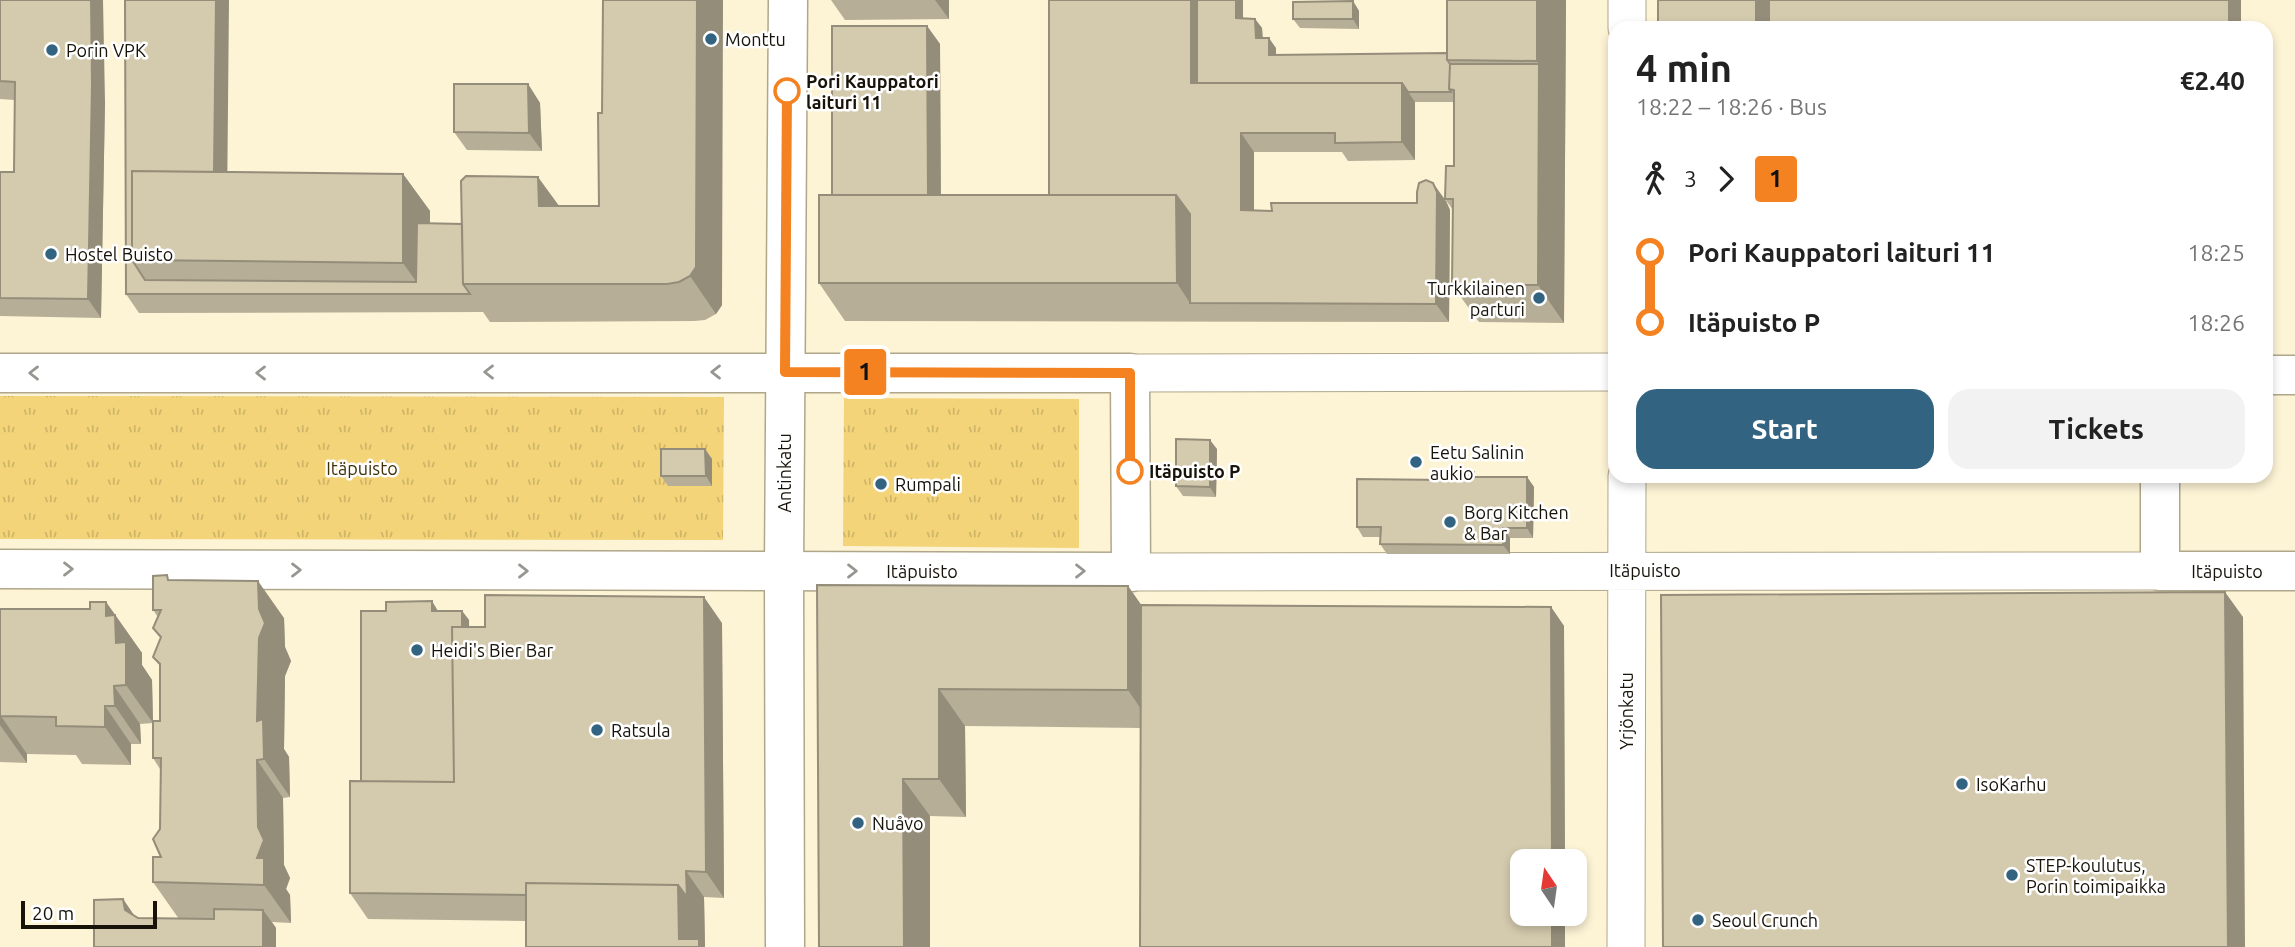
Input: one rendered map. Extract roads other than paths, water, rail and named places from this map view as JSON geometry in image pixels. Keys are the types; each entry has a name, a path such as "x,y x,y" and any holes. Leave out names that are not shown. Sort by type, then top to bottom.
{"street":[{"name":"Antinkatu","path":"785,947 784,571 788,0"},
{"path":"1627,0 1627,21"},
{"path":"0,373 1608,372"},
{"path":"1130,373 1131,572"},
{"path":"2273,375 2295,375"},
{"name":"Yrjönkatu","path":"1626,947 1628,483"},
{"path":"2160,483 2160,571"},
{"name":"Itäpuisto","path":"0,569 2295,571"}],"place":[{"name":"Monttu","path":"711,39"},
{"name":"Porin VPK","path":"52,50"},
{"name":"Pori Kauppatori laituri 11","path":"787,91"},
{"name":"Hostel Buisto","path":"51,254"},
{"name":"Turkkilainen parturi","path":"1539,298"},
{"name":"Eetu Salinin aukio","path":"1416,462"},
{"name":"Itäpuisto P","path":"1130,471"},
{"name":"Rumpali","path":"881,484"},
{"name":"Borg Kitchen & Bar","path":"1450,522"},
{"name":"Heidi's Bier Bar","path":"417,650"},
{"name":"Ratsula","path":"597,730"},
{"name":"IsoKarhu","path":"1962,784"},
{"name":"Nuåvo","path":"858,823"},
{"name":"STEP-koulutus, Porin toimipaikka","path":"2012,875"},
{"name":"Seoul Crunch","path":"1698,920"}]}
